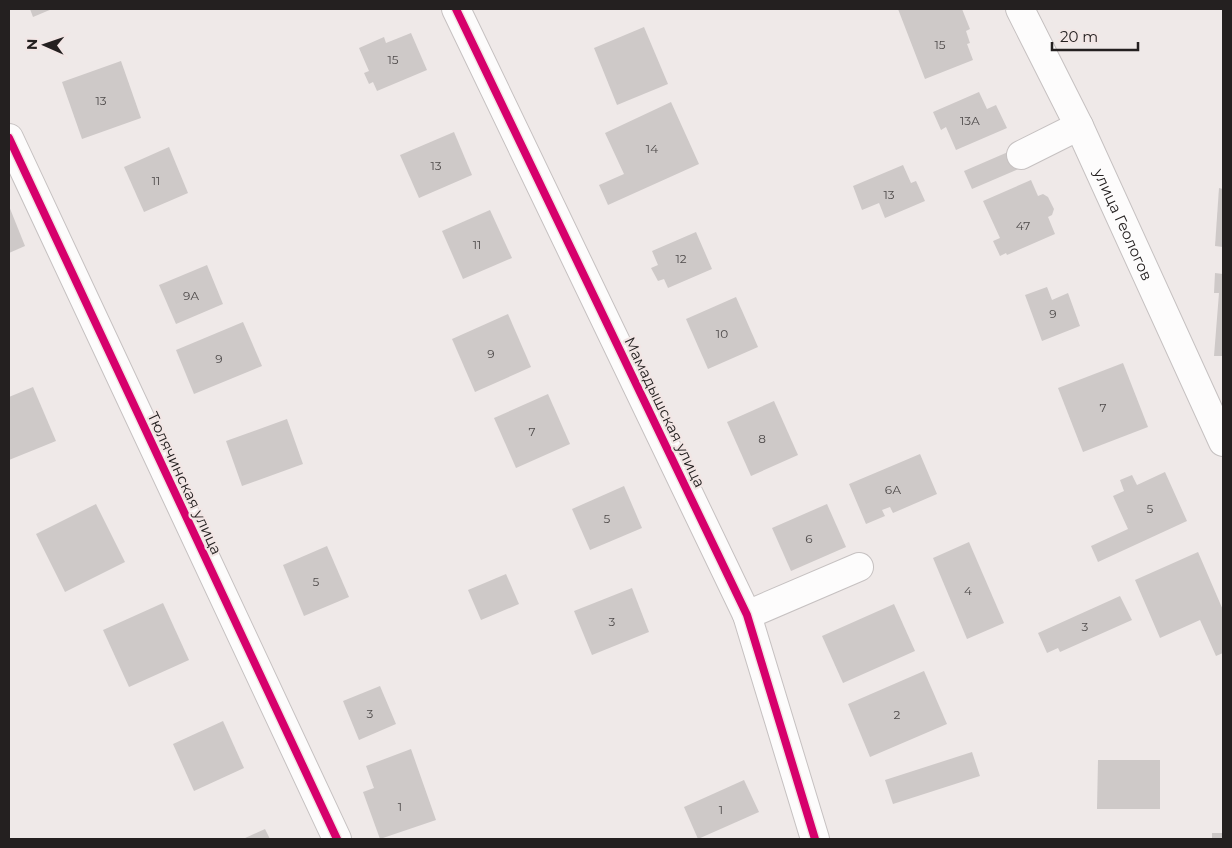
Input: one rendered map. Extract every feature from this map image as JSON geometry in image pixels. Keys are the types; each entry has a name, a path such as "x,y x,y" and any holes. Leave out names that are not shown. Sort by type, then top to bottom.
{"street":[{"name":"Мамадышская улица","path":"456,9 747,615 815,839"},
{"name":"улица Геологов","path":"1020,9 1079,126 1223,442"},
{"path":"1022,155 1079,126"},
{"name":"Тюлячинская улица","path":"9,138 337,839"},
{"path":"747,615 859,567"}],"building":[{"path":"30,9 52,9 33,17"},
{"path":"898,9 962,9 970,29 966,31 970,43 967,44 973,60 925,79"},
{"path":"644,27 668,84 617,105 594,48"},
{"path":"411,33 427,70 377,91 373,82 369,84 364,73 369,71 359,48 384,37 386,43"},
{"path":"121,61 141,118 82,139 62,82"},
{"path":"979,92 987,109 996,105 1007,128 956,150 946,127 941,130 933,112"},
{"path":"671,102 699,164 608,205 599,185 624,174 605,133"},
{"path":"454,132 472,175 419,198 400,155"},
{"path":"169,147 188,193 144,212 124,167"},
{"path":"1015,149 1023,167 972,189 964,171"},
{"path":"903,165 911,183 916,181 925,201 885,218 879,203 862,210 853,186"},
{"path":"1031,180 1038,196 1043,194 1048,197 1054,209 1052,215 1048,217 1055,234 1007,255 1006,253 1000,256 993,241 1000,238 983,201"},
{"path":"1219,188 1223,189 1223,247 1215,246"},
{"path":"9,206 25,246 9,253"},
{"path":"490,210 512,258 463,279 442,231"},
{"path":"696,232 712,269 668,288 664,279 658,281 651,268 658,265 652,251"},
{"path":"207,265 223,304 176,324 159,285"},
{"path":"1215,273 1223,274 1223,356 1214,356 1219,293 1214,293"},
{"path":"1047,287 1052,300 1068,293 1080,326 1042,341 1025,295"},
{"path":"736,297 758,347 708,369 686,319"},
{"path":"508,314 531,367 475,392 452,339"},
{"path":"243,322 262,366 194,394 176,350"},
{"path":"1123,363 1148,427 1083,452 1058,388"},
{"path":"33,387 56,441 9,460 9,397"},
{"path":"548,394 570,444 516,468 494,418"},
{"path":"774,401 798,455 751,476 727,422"},
{"path":"287,419 303,464 242,486 226,441"},
{"path":"920,454 937,494 893,513 890,507 882,510 885,516 866,524 849,484"},
{"path":"1165,472 1187,521 1098,562 1091,546 1128,529 1113,496 1124,491 1120,480 1132,475 1137,485"},
{"path":"624,486 642,528 590,550 572,509"},
{"path":"96,504 125,562 65,592 36,534"},
{"path":"827,504 846,547 791,571 772,528"},
{"path":"969,542 1004,623 967,639 933,558"},
{"path":"327,546 349,597 304,616 283,565"},
{"path":"1198,552 1223,610 1223,653 1216,656 1200,620 1160,638 1135,580"},
{"path":"506,574 519,604 481,620 468,590"},
{"path":"632,588 649,632 592,655 574,611"},
{"path":"1120,596 1132,620 1060,652 1058,648 1047,653 1038,633"},
{"path":"163,603 189,660 129,687 103,630"},
{"path":"894,604 915,651 843,683 822,636"},
{"path":"924,671 947,724 870,757 848,704"},
{"path":"380,686 396,724 359,740 343,701"},
{"path":"223,721 244,768 194,791 173,744"},
{"path":"411,749 436,820 380,839 363,792 374,788 366,766"},
{"path":"972,752 980,776 893,804 885,780"},
{"path":"1098,760 1160,760 1160,809 1097,809"},
{"path":"744,780 759,812 698,839 684,807"},
{"path":"265,829 270,839 243,839"},
{"path":"1212,833 1223,833 1223,839 1212,839"}],"cycle path":[{"path":"456,9 747,615 815,839"},
{"path":"9,138 337,839"}]}
